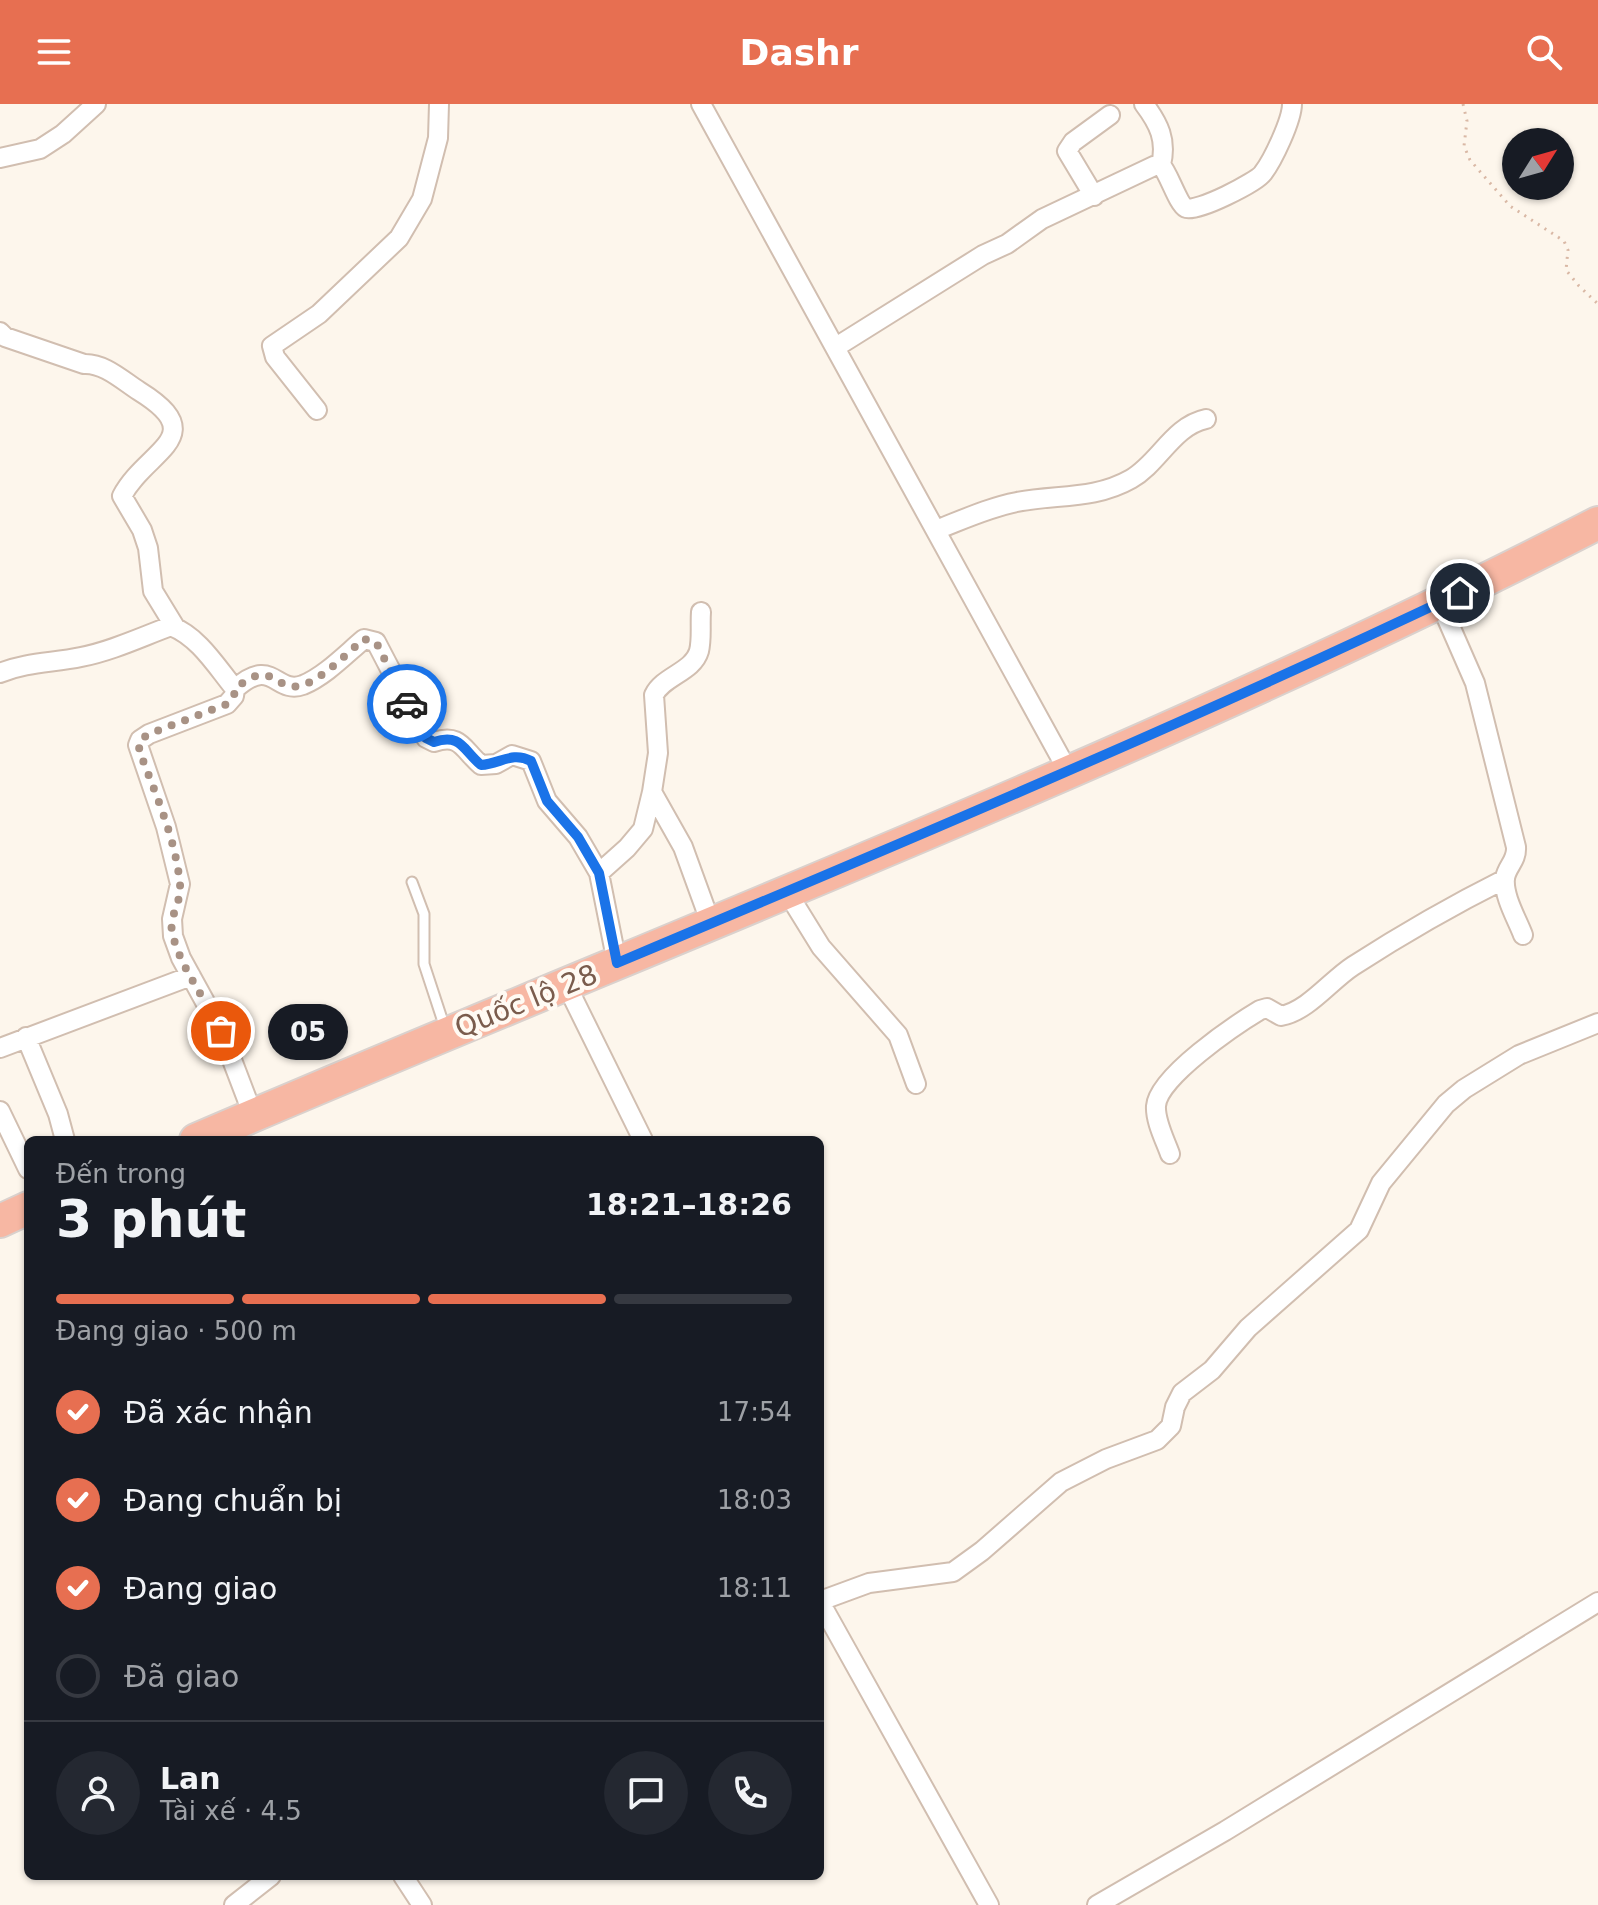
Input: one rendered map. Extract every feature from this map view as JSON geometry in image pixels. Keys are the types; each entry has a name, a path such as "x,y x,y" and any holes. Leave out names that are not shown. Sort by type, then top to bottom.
{"highway":[{"name":"Quốc lộ 28","path":"205,1136 1069,773 1440,603 1598,523"},
{"path":"0,1221 24,1210"}],"street":[{"path":"0,158 40,149 63,134 96,104"},
{"path":"317,410 275,357 272,346 319,314 399,238 422,199 438,138 439,104"},
{"path":"701,104 1069,773"},
{"path":"1144,104 1161,131 1165,144 1161,165 1183,206 1189,209 1204,207 1261,177 1284,130 1292,104"},
{"path":"1094,196 1067,151 1073,142 1110,115"},
{"path":"836,347 983,255 1007,244 1033,224 1161,165"},
{"path":"0,332 5,337 84,364 96,363 148,396 172,418 174,429 167,443 128,484 122,496 142,530 148,548 153,591 175,627"},
{"path":"936,530 1016,502 1099,493 1132,478 1192,422 1206,419"},
{"path":"1440,603 1475,683 1516,847 1516,855 1505,879 1506,890 1523,935"},
{"path":"599,873 643,829 658,753 654,695 698,654 701,612"},
{"path":"0,673 32,663 106,652 171,626 183,630 197,642 235,689"},
{"path":"253,1115 221,1031 181,958 171,928 180,891 177,866 138,745 149,734 227,704 234,696 235,689 246,679 259,674 269,675 288,686 302,685 364,639 376,642 426,738 434,742 447,738 460,742 468,755 481,765 496,764 512,755 531,761 547,801 578,837 599,873 617,963"},
{"path":"652,792 683,847 711,924"},
{"path":"1170,1154 1155,1110 1165,1083 1184,1066 1260,1010 1267,1008 1281,1016 1297,1010 1350,968 1472,895 1505,879"},
{"path":"787,892 821,947 898,1035 916,1084"},
{"path":"0,1048 191,976"},
{"path":"566,984 641,1136"},
{"path":"824,1600 869,1583 953,1572 982,1551 1061,1482 1106,1459 1157,1440 1171,1426 1182,1393 1212,1370 1248,1328 1359,1230 1381,1183 1446,1104 1519,1055 1598,1023"},
{"path":"26,1037 64,1136"},
{"path":"0,1111 24,1161"},
{"path":"1097,1905 1225,1831 1598,1602"},
{"path":"824,1609 989,1905"},
{"path":"234,1905 266,1880"},
{"path":"406,1880 422,1905"}],"lane":[{"path":"412,882 424,914 424,964 447,1034"}],"path":[{"path":"1463,104 1467,121 1464,146 1470,160 1510,206 1564,241 1568,250 1566,270 1598,304"}],"way so far":[{"path":"221,1031 181,958 173,936 172,919 180,891 177,866 139,750 140,740 143,736 227,704 234,696 235,689 246,679 259,674 269,675 288,686 302,685 364,639 376,642 407,704"}],"place":[{"name":"05","path":"221,1031"}],"route":[{"path":"407,704 426,738 434,742 447,738 460,742 468,755 481,765 496,764 512,755 531,761 547,801 578,837 599,873 617,963 1069,773 1460,593"}]}
